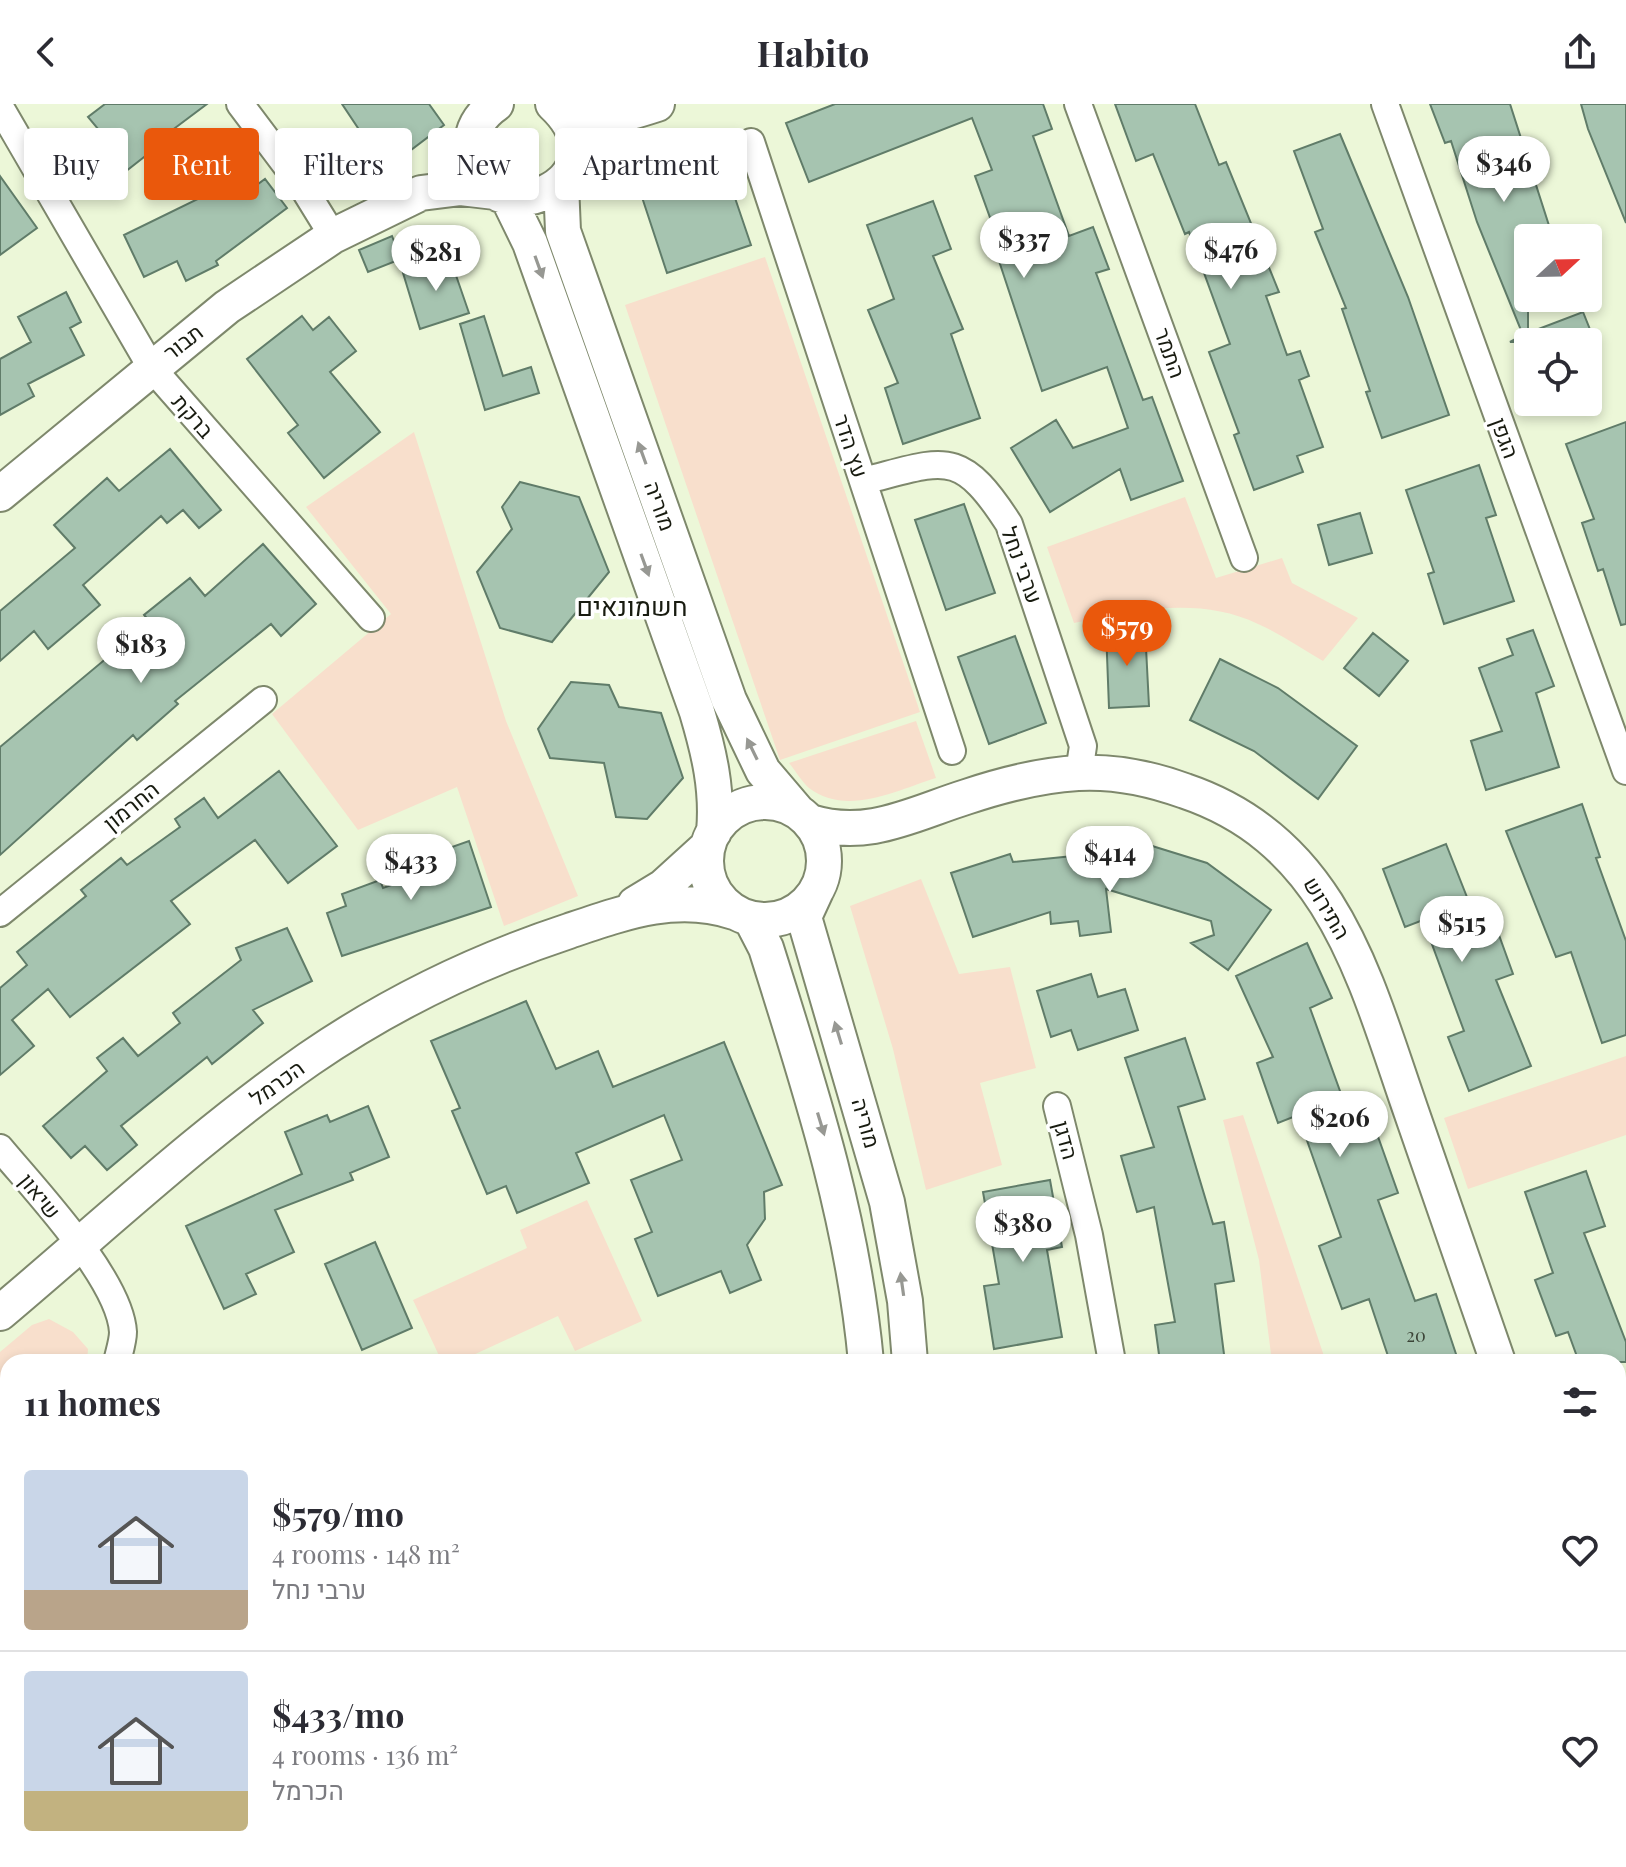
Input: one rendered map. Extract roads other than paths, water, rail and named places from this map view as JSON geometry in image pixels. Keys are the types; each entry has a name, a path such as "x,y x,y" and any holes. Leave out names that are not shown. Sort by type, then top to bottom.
{"street":[{"path":"240,104 304,189 333,236"},
{"path":"553,104 584,117 605,118 648,107"},
{"name":"מוריה","path":"553,104 571,128"},
{"name":"התמר","path":"1078,104 1244,558"},
{"name":"הגפן","path":"1385,104 1626,771"},
{"name":"ברקת","path":"0,105 151,367 371,618"},
{"path":"608,128 648,107"},
{"name":"תבור","path":"380,211 443,166 480,116"},
{"name":"עץ הדר","path":"751,142 952,751"},
{"name":"תבור","path":"0,494 227,307 333,236 380,211 428,192"},
{"name":"מוריה","path":"505,200 530,243 697,712 713,773 717,804 711,839"},
{"name":"מוריה","path":"565,200 563,231 729,700 763,771 804,817"},
{"name":"ערבי נחל","path":"863,481 946,463 969,472 989,493 1009,524 1083,746 1079,773"},
{"name":"החרמון","path":"0,913 263,700"},
{"name":"התירוש","path":"804,817 837,830 897,821 1014,784 1079,773 1126,775 1213,800 1261,828 1295,859 1324,895 1362,971 1495,1354"},
{"path":"755,803 784,805 804,817 824,854 820,882 804,906 789,916 770,920 742,915 711,885 706,867 711,839 730,813 755,803"},
{"name":"התירוש","path":"820,882 841,853 897,821"},
{"name":"הכרמל","path":"0,1313 242,1109 341,1039 473,968 598,921 663,887 711,839"},
{"name":"מוריה","path":"820,882 804,917 887,1202 905,1301 909,1354"},
{"name":"הכרמל","path":"598,921 682,902 706,902 742,915"},
{"name":"מוריה","path":"742,915 766,948 833,1169 855,1268 865,1354"},
{"name":"הדגן","path":"1057,1106 1089,1235 1111,1354"},
{"name":"שיאון","path":"0,1148 80,1245 111,1297 123,1331 119,1354"}],"district":[{"name":"חשמונאים","path":"632,607"}]}
